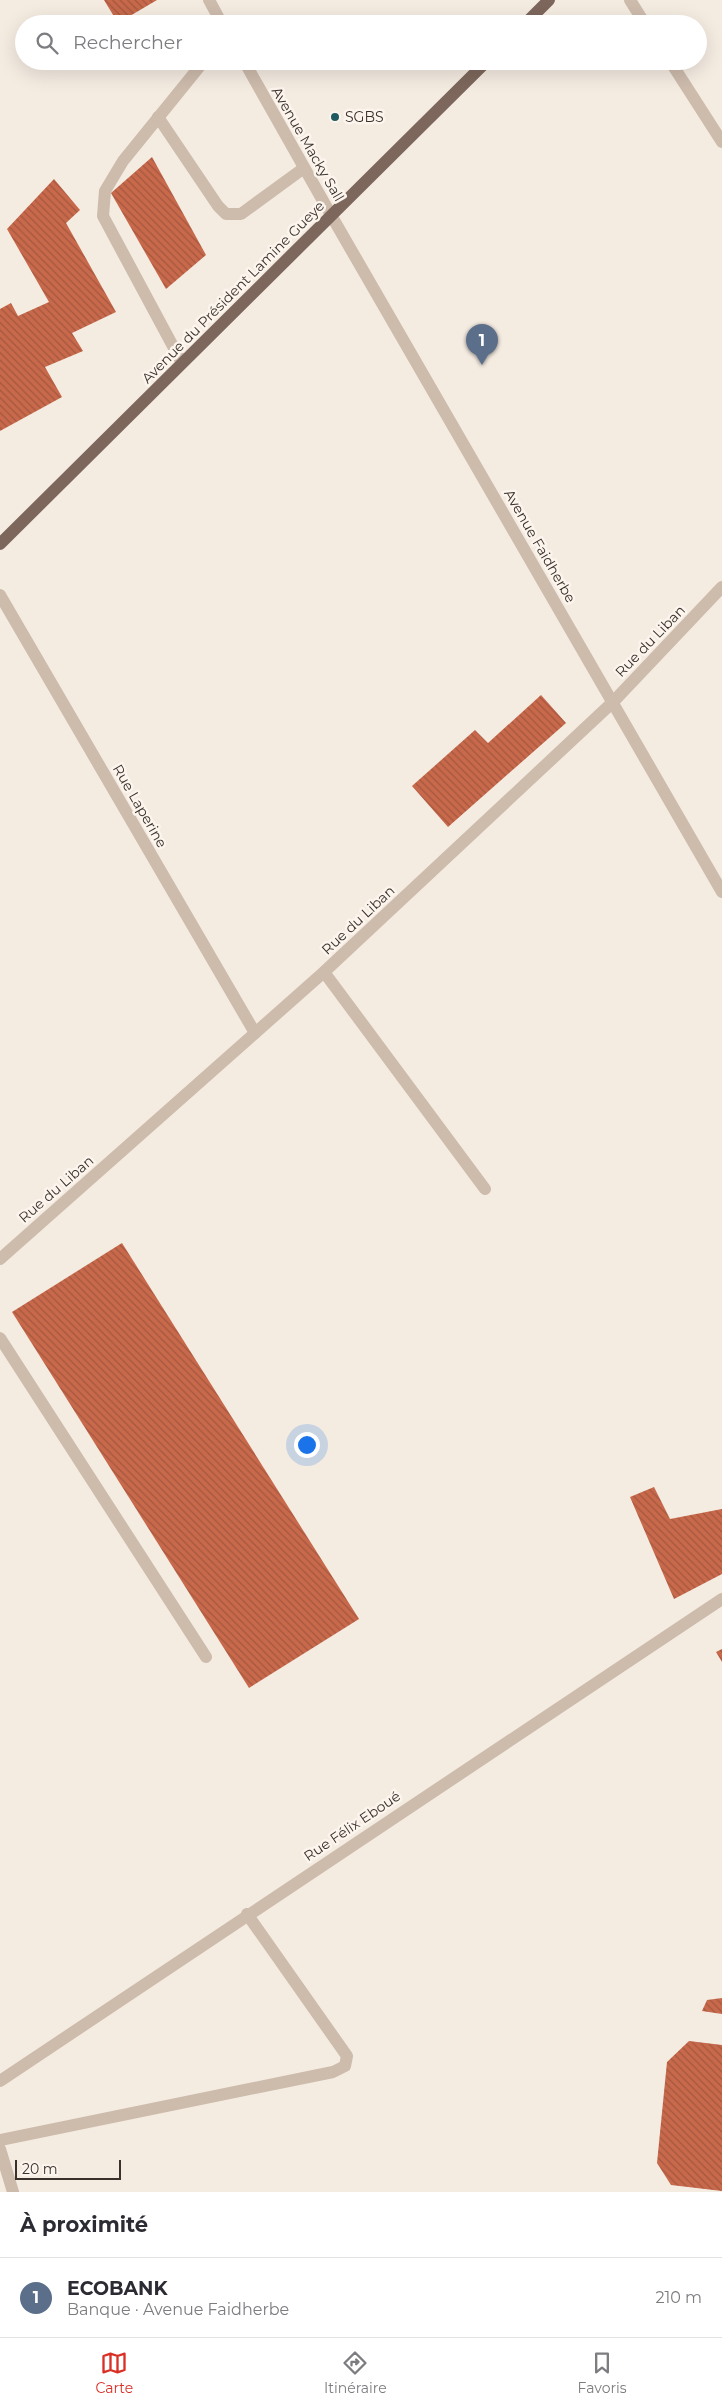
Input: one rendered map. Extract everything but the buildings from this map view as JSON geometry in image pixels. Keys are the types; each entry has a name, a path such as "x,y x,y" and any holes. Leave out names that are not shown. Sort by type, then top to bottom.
{"main road":[{"path":"534,15 549,0"},
{"name":"Avenue du Président Lamine Gueye","path":"0,544 478,70"}],"street":[{"path":"209,0 217,15"},
{"path":"630,0 639,15"},
{"path":"182,363 103,216 105,191 123,161 197,70"},
{"name":"Avenue Macky Sall","path":"249,70 331,215"},
{"path":"676,70 722,142"},
{"path":"158,117 218,206 226,214 241,214 304,168"},
{"name":"Avenue Faidherbe","path":"331,215 722,892"},
{"name":"Rue du Liban","path":"0,1258 324,972 613,702 722,587"},
{"name":"Rue Laperine","path":"0,595 255,1033"},
{"path":"324,972 485,1189"},
{"path":"0,1338 206,1657"},
{"name":"Rue Félix Eboué","path":"0,2081 247,1914 722,1599"},
{"path":"0,2140 333,2072 344,2066 347,2056 247,1914"},
{"path":"0,2149 13,2192"}],"place":[{"name":"SGBS","path":"335,117"},
{"name":"ECOBANK","path":"482,365"}]}
